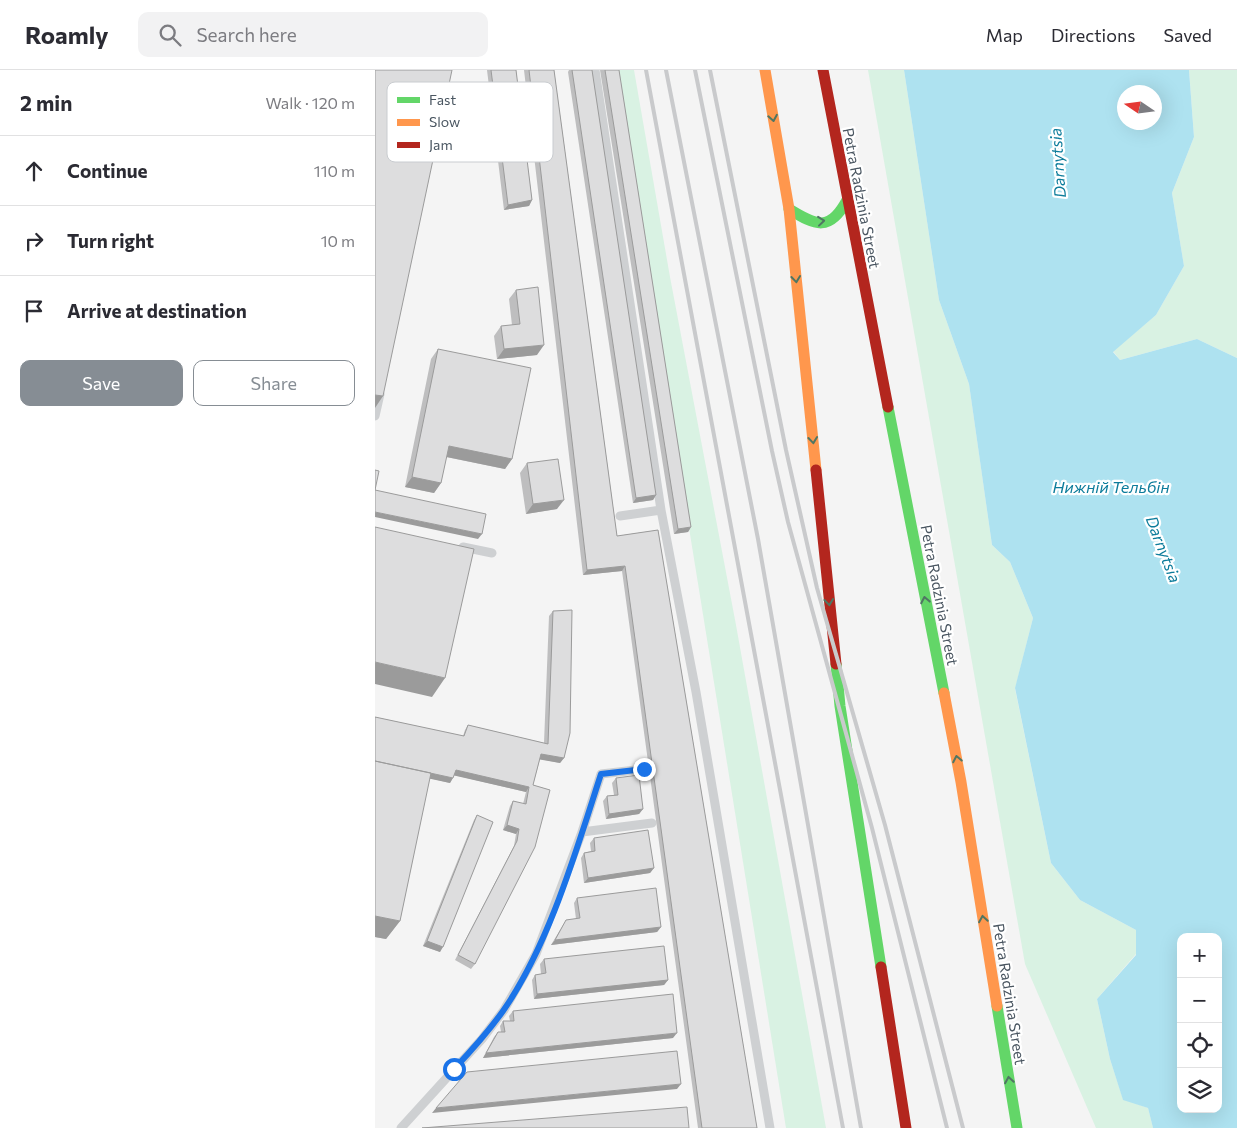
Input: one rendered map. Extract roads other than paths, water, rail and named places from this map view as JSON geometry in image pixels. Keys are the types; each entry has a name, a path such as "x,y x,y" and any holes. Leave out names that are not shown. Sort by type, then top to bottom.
{"main road":[{"path":"765,70 789,209 840,706 906,1128"},
{"name":"Petra Radzinia Street","path":"823,70 961,782 1017,1128"},
{"path":"789,209 811,222 824,223 836,218 847,200"}],"lane":[{"path":"595,70 661,510 697,692 770,1128"},
{"path":"375,416 381,388"},
{"path":"620,516 661,510"},
{"path":"453,545 492,553"},
{"path":"401,1128 482,1039 504,1010 536,954 582,832 601,774 644,769"},
{"path":"582,832 652,823"}],"water":[{"name":"Нижній Тельбін","path":"904,70 1189,70 1194,137 1172,193 1184,266 1156,315 1113,352 1120,360 1197,339 1237,358 1237,1128 1153,1128 1148,1108 1123,1100 1110,1059 1097,999 1136,955 1136,930 1080,900 1051,863 1015,688 1033,618 1010,562 992,545 969,384 939,300"}],"railway":[{"path":"646,70 843,1128"},
{"path":"666,70 758,539 861,1128"},
{"path":"695,70 788,522 872,828 947,1128"},
{"path":"710,70 786,450 817,588 885,825 963,1128"}],"water label":[{"name":"Darnytsia","path":"1057,163"},
{"name":"Darnytsia","path":"1164,549"}]}
